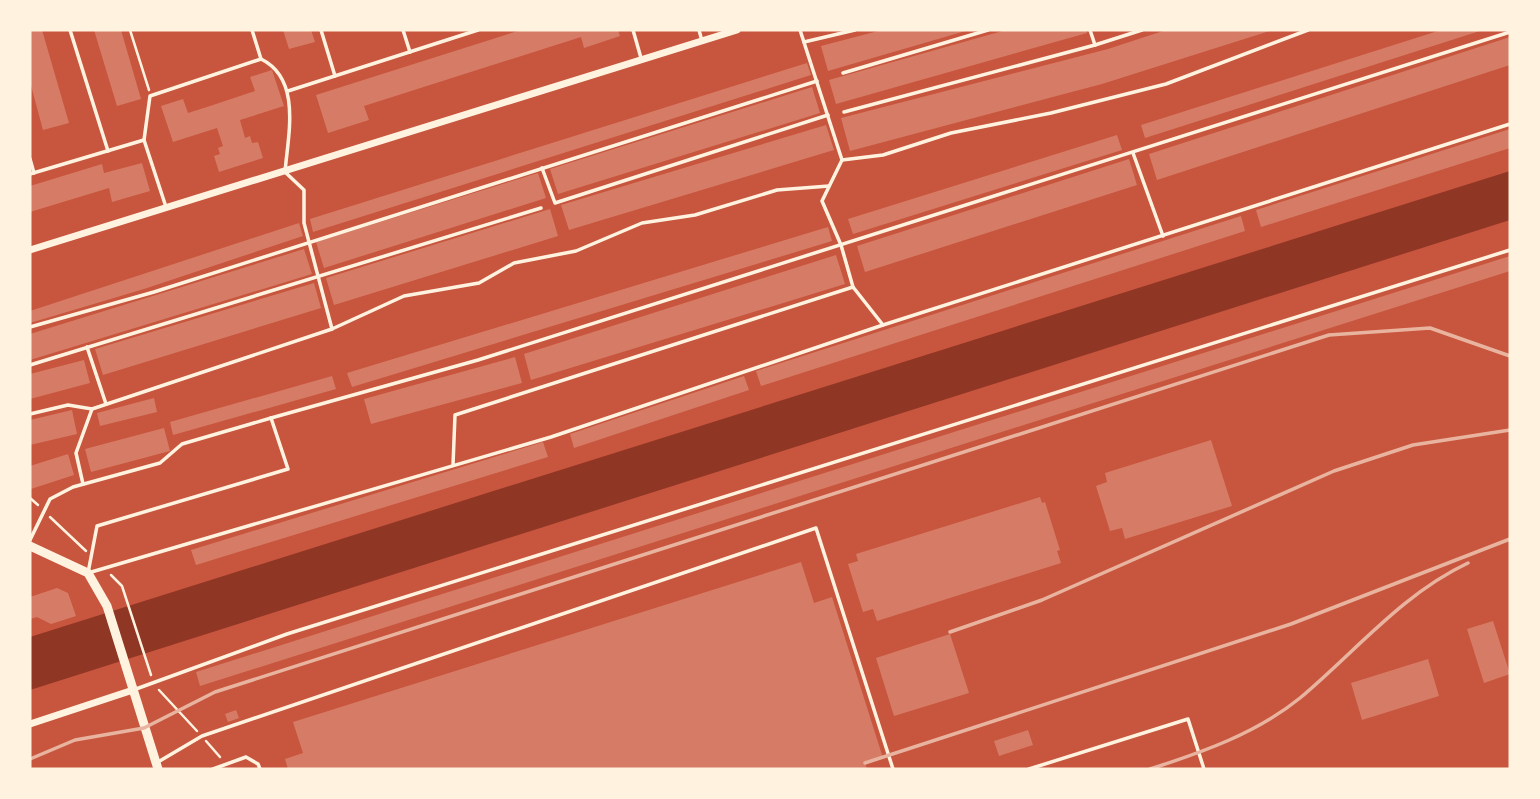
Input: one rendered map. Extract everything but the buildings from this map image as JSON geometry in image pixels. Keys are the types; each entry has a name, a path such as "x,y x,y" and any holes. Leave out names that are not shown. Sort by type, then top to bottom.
{"street":[{"path":"30,250 737,30"},
{"path":"30,546 88,573 107,606 156,767"},
{"path":"30,724 132,690"}],"lane":[{"path":"70,30 107,151"},
{"path":"253,30 261,59"},
{"path":"321,30 335,76"},
{"path":"403,30 410,52"},
{"path":"288,91 478,30"},
{"path":"633,30 642,60"},
{"path":"699,30 702,41"},
{"path":"800,30 842,160 822,201 841,246 853,287 883,325"},
{"path":"804,42 855,30"},
{"path":"843,73 988,30"},
{"path":"1090,30 1095,45"},
{"path":"844,112 1142,30"},
{"path":"842,160 883,155 951,133 1051,113 1166,84 1308,30"},
{"path":"30,540 50,499 83,484 160,463 182,443 478,360 1510,32"},
{"path":"167,209 144,140 150,96 261,59 275,65 288,91 285,172 304,190 303,223 332,328"},
{"path":"30,327 154,292 817,81"},
{"path":"542,167 555,203 828,115"},
{"path":"271,418 288,469 97,526 88,573 551,437 883,325 1510,124"},
{"path":"30,159 32,174 144,140"},
{"path":"1133,153 1163,236"},
{"path":"30,414 68,405 92,409 332,328 404,296 479,283 514,263 576,251 642,223 695,215 777,190 829,186"},
{"path":"30,365 541,208"},
{"path":"132,690 287,634 1510,250"},
{"path":"453,465 455,415 853,287"},
{"path":"87,347 106,404"},
{"path":"83,484 76,453 92,409"},
{"path":"156,767 202,736 816,528 892,769"},
{"path":"1028,769 1188,719 1204,769"},
{"path":"213,769 246,757 258,764 260,769"}],"path":[{"path":"130,30 150,96"},
{"path":"30,498 91,556"},
{"path":"103,568 122,586 154,684 225,763"}],"shaded area":[{"path":"1510,171 1510,220 30,690 30,637"}],"railway":[{"path":"30,759 75,740 144,728 215,692 1329,335 1430,328 1510,356"},
{"path":"950,632 1042,600 1334,471 1413,445 1510,430"},
{"path":"865,763 1291,624 1510,539"},
{"path":"1150,769 1229,740 1283,710 1300,698 1400,607 1444,576 1468,563"}]}
